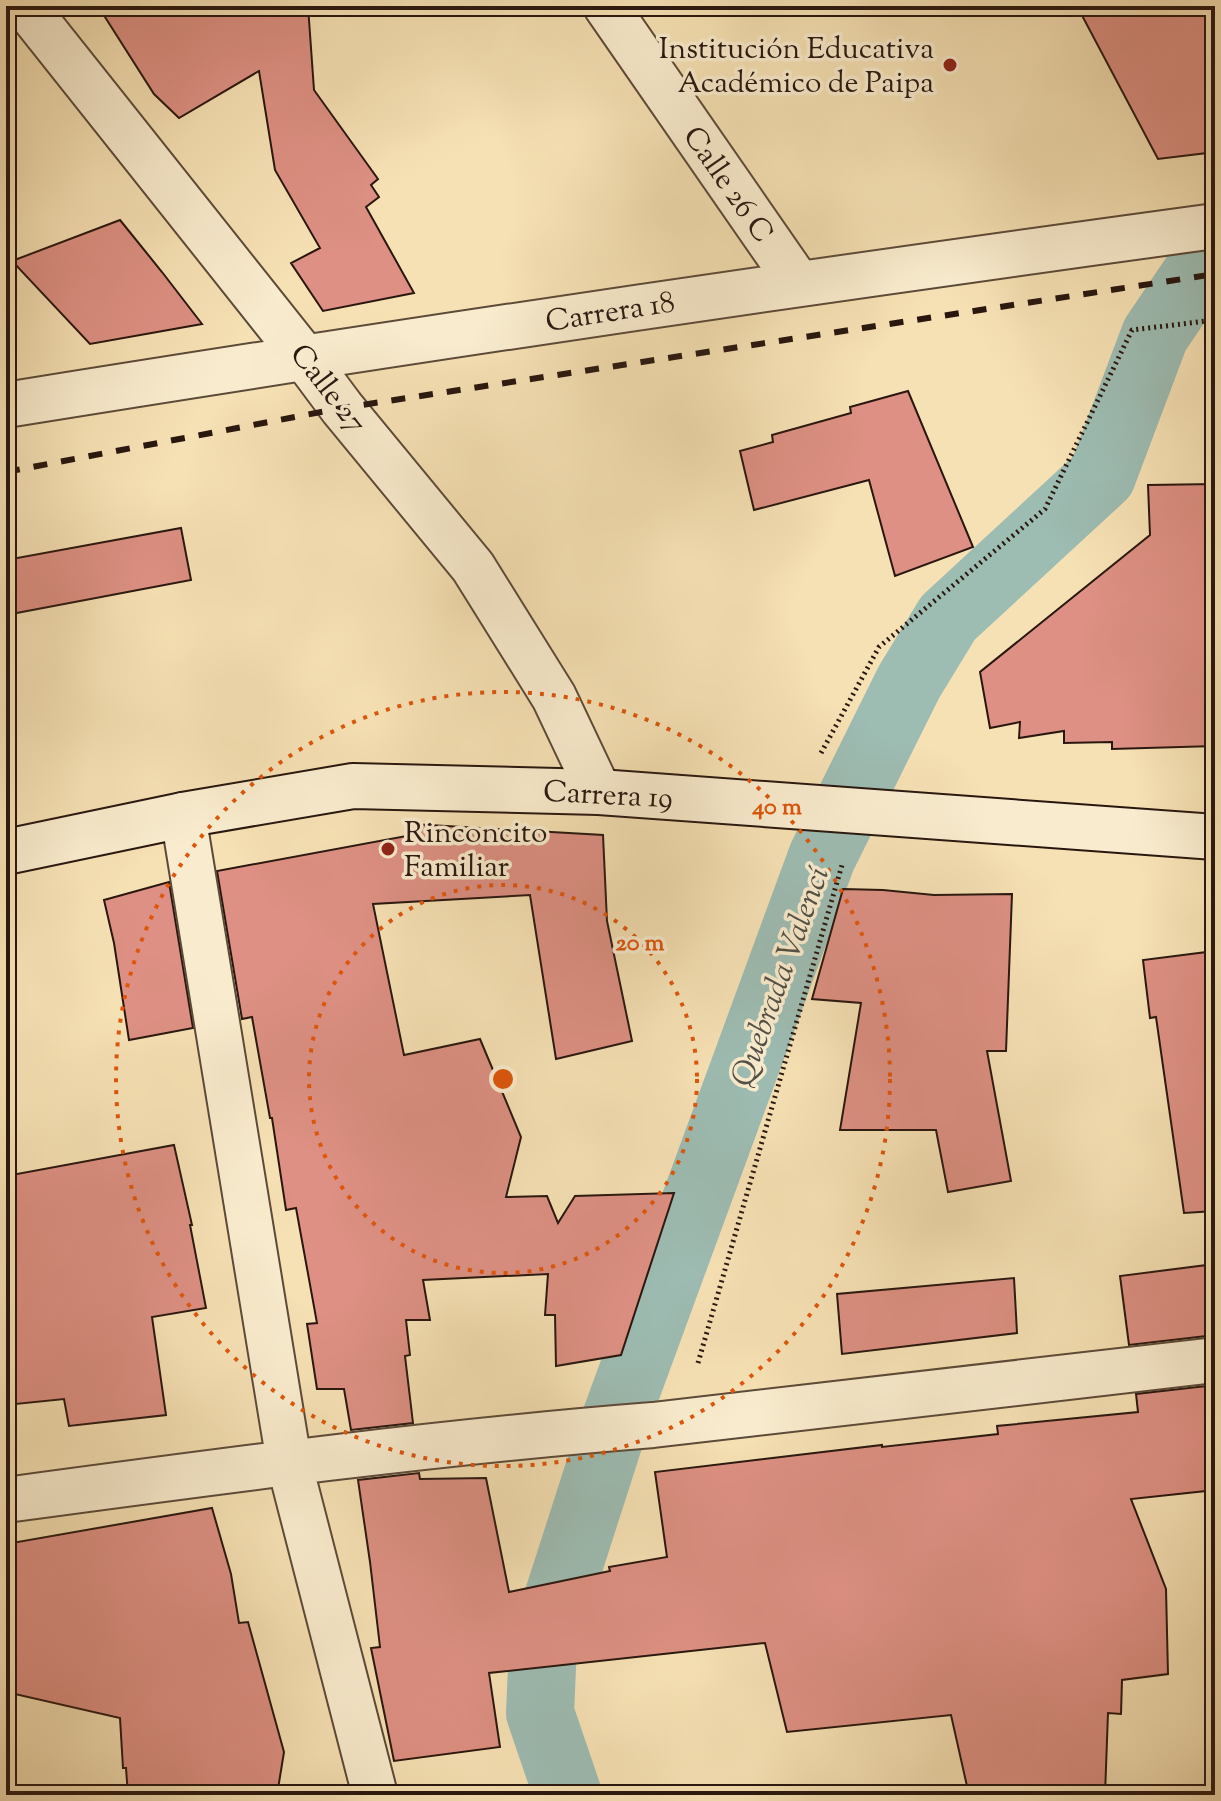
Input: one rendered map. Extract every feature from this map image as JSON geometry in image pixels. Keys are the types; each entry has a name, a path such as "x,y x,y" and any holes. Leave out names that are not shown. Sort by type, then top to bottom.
{"street":[{"name":"Calle 27","path":"25,6 342,408 473,567 554,697 599,792"},
{"name":"Calle 26 C","path":"606,6 798,283"},
{"name":"Carrera 18","path":"6,405 798,283 1215,226"},
{"name":"Carrera 19","path":"6,852 183,815 353,786 599,792 1215,837"},
{"path":"183,815 289,1462 375,1795"},
{"path":"6,1500 289,1462 667,1424 1215,1360"}],"path":[{"path":"791,806 879,647 1045,509 1132,330 1215,320"},
{"path":"667,1424 857,810"}],"building":[{"path":"98,6 308,6 314,90 378,179 371,185 379,197 366,207 414,293 323,311 291,263 320,248 275,170 259,71 179,118 154,94"},
{"path":"1077,6 1215,6 1215,152 1158,159"},
{"path":"120,220 202,324 90,344 12,261"},
{"path":"908,391 973,547 895,576 869,480 754,510 740,451 773,442 772,435 851,413 850,407"},
{"path":"1215,484 1215,746 1112,749 1112,742 1064,743 1064,731 1019,738 1020,722 990,728 980,672 1150,535 1148,485"},
{"path":"181,528 191,580 6,615 6,560"},
{"path":"412,824 603,835 607,921 632,1041 556,1059 530,895 373,904 404,1055 480,1039 521,1137 506,1197 547,1196 558,1223 575,1196 674,1193 621,1355 556,1366 555,1315 545,1315 548,1274 423,1280 430,1320 406,1320 410,1355 405,1356 413,1423 351,1430 344,1389 317,1389 307,1324 317,1323 296,1208 286,1210 252,1017 242,1019 217,871 412,835"},
{"path":"169,882 193,1028 129,1040 104,900"},
{"path":"843,889 934,895 1012,894 1006,1051 987,1051 1011,1181 948,1192 936,1130 840,1130 861,1003 812,999"},
{"path":"1215,951 1215,1211 1184,1213 1156,1017 1150,1018 1143,960"},
{"path":"174,1145 206,1308 152,1317 166,1415 69,1426 64,1399 6,1405 6,1176"},
{"path":"1215,1264 1215,1335 1129,1345 1120,1276"},
{"path":"1014,1278 1017,1333 842,1354 837,1294"},
{"path":"1215,1385 1215,1490 1131,1499 1166,1589 1168,1674 1122,1680 1121,1714 1108,1713 1105,1795 969,1795 951,1715 787,1732 765,1643 489,1673 500,1747 394,1761 371,1648 380,1647 358,1480 419,1473 420,1479 486,1478 509,1592 610,1571 609,1567 667,1557 655,1472 998,1434 997,1426 1138,1412 1136,1394"},
{"path":"212,1508 231,1574 239,1623 248,1622 284,1752 277,1795 128,1795 120,1718 6,1692 6,1544"}],"waterway":[{"name":"Quebrada Valencí","path":"568,1795 540,1713 543,1645 616,1418 822,857 909,682 948,618 1102,476 1155,335 1215,246"}],"railway":[{"path":"6,472 342,408 1215,274"}],"place":[{"name":"Institución Educativa Académico de Paipa","path":"950,65"},
{"name":"Rinconcito Familiar","path":"388,849"}]}
